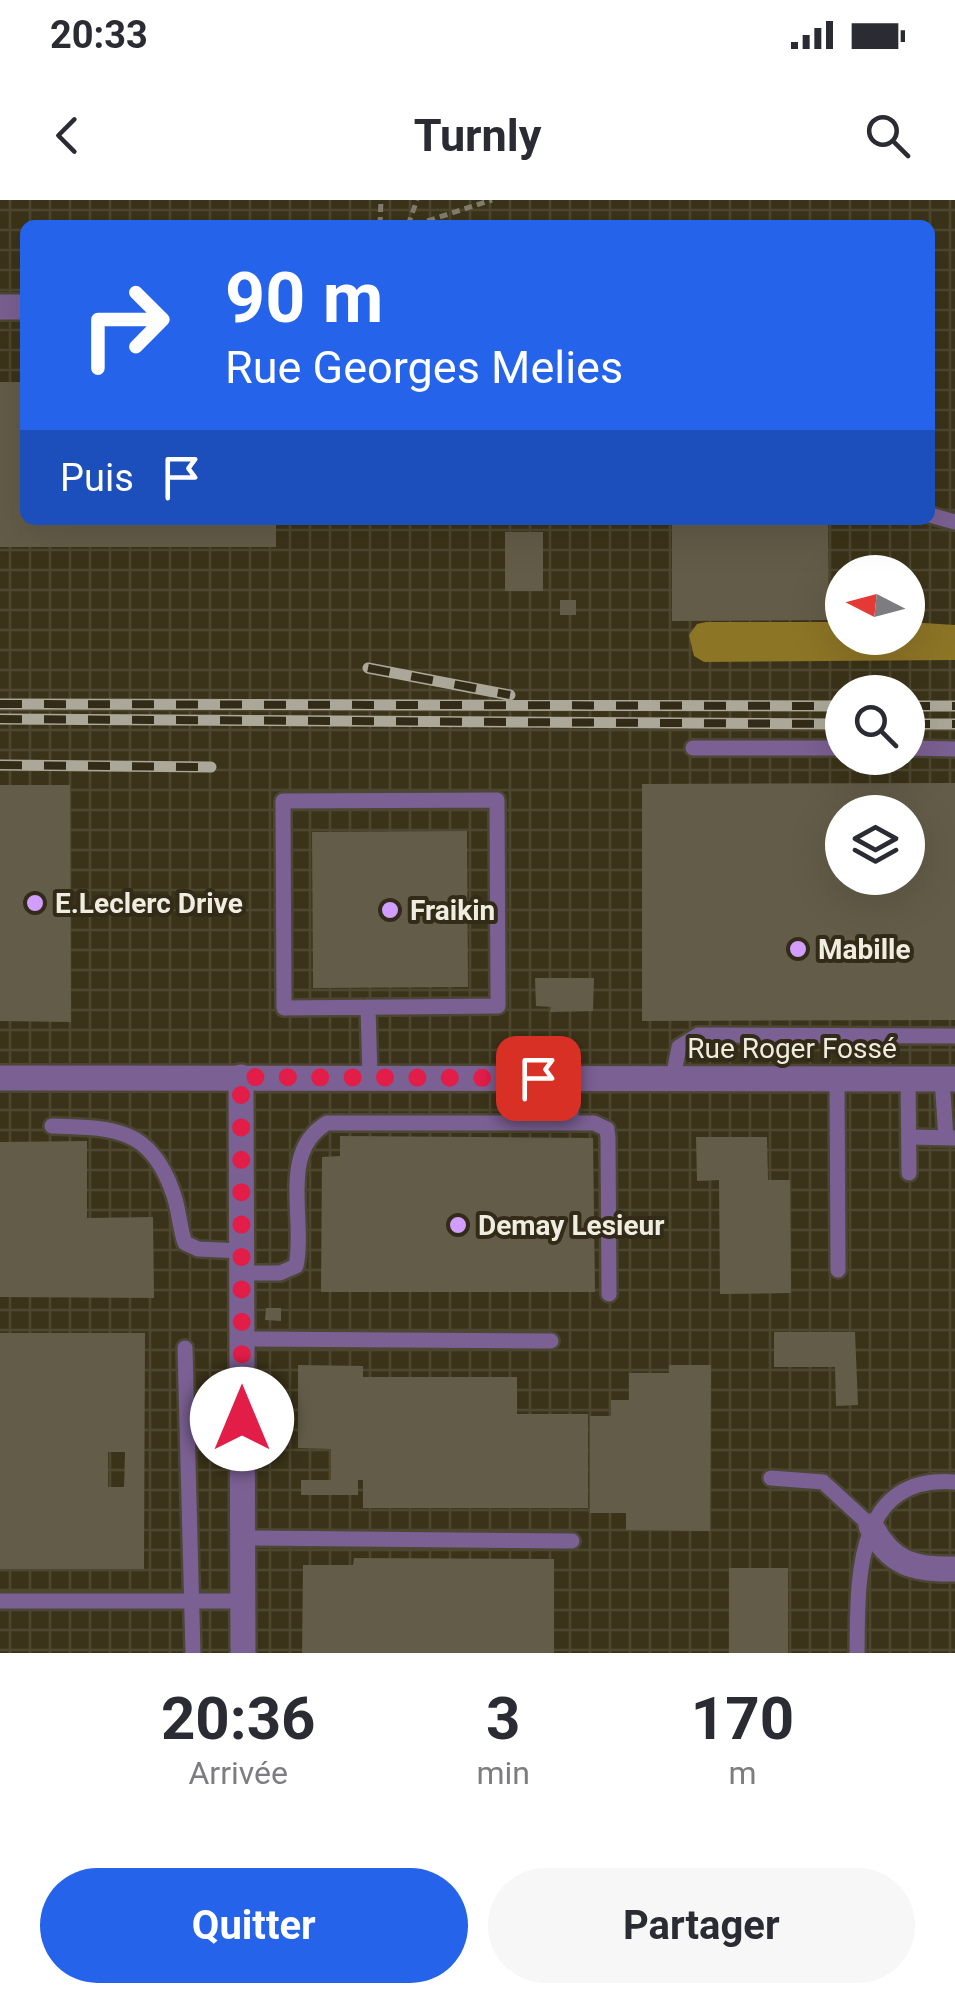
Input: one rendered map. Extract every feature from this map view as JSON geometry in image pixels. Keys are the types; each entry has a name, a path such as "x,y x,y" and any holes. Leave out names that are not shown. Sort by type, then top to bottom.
{"street":[{"path":"241,1077 242,1653"},
{"name":"Rue Roger Fossé","path":"0,1078 949,1078"},
{"path":"871,1526 893,1559 912,1567 955,1569"}],"lane":[{"path":"693,748 825,748"},
{"path":"925,748 955,749"},
{"path":"496,800 498,1006 368,1007 284,1008 283,801 496,800"},
{"path":"368,1007 370,1078"},
{"path":"673,1078 679,1047 698,1036 955,1036"},
{"path":"571,1122 572,1078"},
{"path":"837,1078 838,1270"},
{"path":"908,1078 909,1173"},
{"path":"908,1138 951,1138 949,1078"},
{"path":"52,1126 131,1134 144,1144 171,1187 185,1243 280,1273 296,1266 300,1157 313,1132 327,1123 594,1123 607,1128 609,1294"},
{"path":"242,1339 551,1341"},
{"path":"185,1348 193,1653"},
{"path":"771,1478 823,1482 871,1526"},
{"path":"857,1653 858,1583 871,1526 904,1490 955,1482"},
{"path":"242,1538 572,1541"},
{"path":"0,1601 243,1601"}],"path":[{"path":"427,220 492,200"}],"shaded area":[{"path":"0,200 955,200 955,1653 0,1653"},
{"path":"825,622 825,655 925,655 925,623 955,625 955,660 704,662 694,656 689,635 697,624"}],"building":[{"path":"0,382 20,382 20,525 276,525 276,547 0,547"},
{"path":"672,525 828,525 825,620 672,621"},
{"path":"505,532 543,532 543,591 505,591"},
{"path":"560,600 576,600 576,615 560,615"},
{"name":"Mabille","path":"955,783 955,1020 642,1021 642,784"},
{"name":"E.Leclerc Drive","path":"0,785 70,785 71,1022 0,1021"},
{"name":"Fraikin","path":"467,831 468,987 313,988 312,832"},
{"path":"535,978 594,978 593,1011 550,1012 551,1007 536,1006"},
{"name":"Demay Lesieur","path":"340,1136 593,1138 595,1292 321,1292 322,1157 340,1156"},
{"path":"696,1137 767,1137 768,1180 790,1180 791,1293 720,1294 719,1180 697,1181"},
{"path":"87,1141 87,1218 153,1217 154,1298 0,1297 0,1142"},
{"path":"266,1308 281,1308 281,1321 265,1320"},
{"path":"774,1332 855,1332 858,1405 836,1406 835,1367 774,1367"},
{"path":"0,1333 145,1333 144,1569 0,1569","holes":["108,1452 125,1452 124,1487 108,1487"]},
{"path":"298,1365 363,1366 363,1377 517,1377 517,1414 588,1414 588,1508 363,1508 363,1480 358,1480 358,1495 301,1495 301,1480 331,1480 331,1449 298,1448"},
{"path":"669,1365 711,1365 710,1531 626,1530 626,1513 590,1513 590,1416 611,1416 611,1400 629,1400 629,1373 669,1373"},
{"path":"354,1558 554,1559 554,1653 302,1653 303,1565 353,1565"},
{"path":"729,1568 788,1568 788,1653 729,1653"}],"railway":[{"path":"368,668 510,695"},
{"path":"0,704 825,706"},
{"path":"925,706 955,706"},
{"path":"0,719 825,724"},
{"path":"925,724 955,724"},
{"path":"0,765 211,767"}],"place":[{"name":"E.Leclerc Drive","path":"35,903"},
{"name":"Fraikin","path":"390,910"},
{"name":"Mabille","path":"798,949"},
{"name":"Demay Lesieur","path":"458,1225"}],"route":[{"path":"242,1419 241,1077 538,1078"}]}
